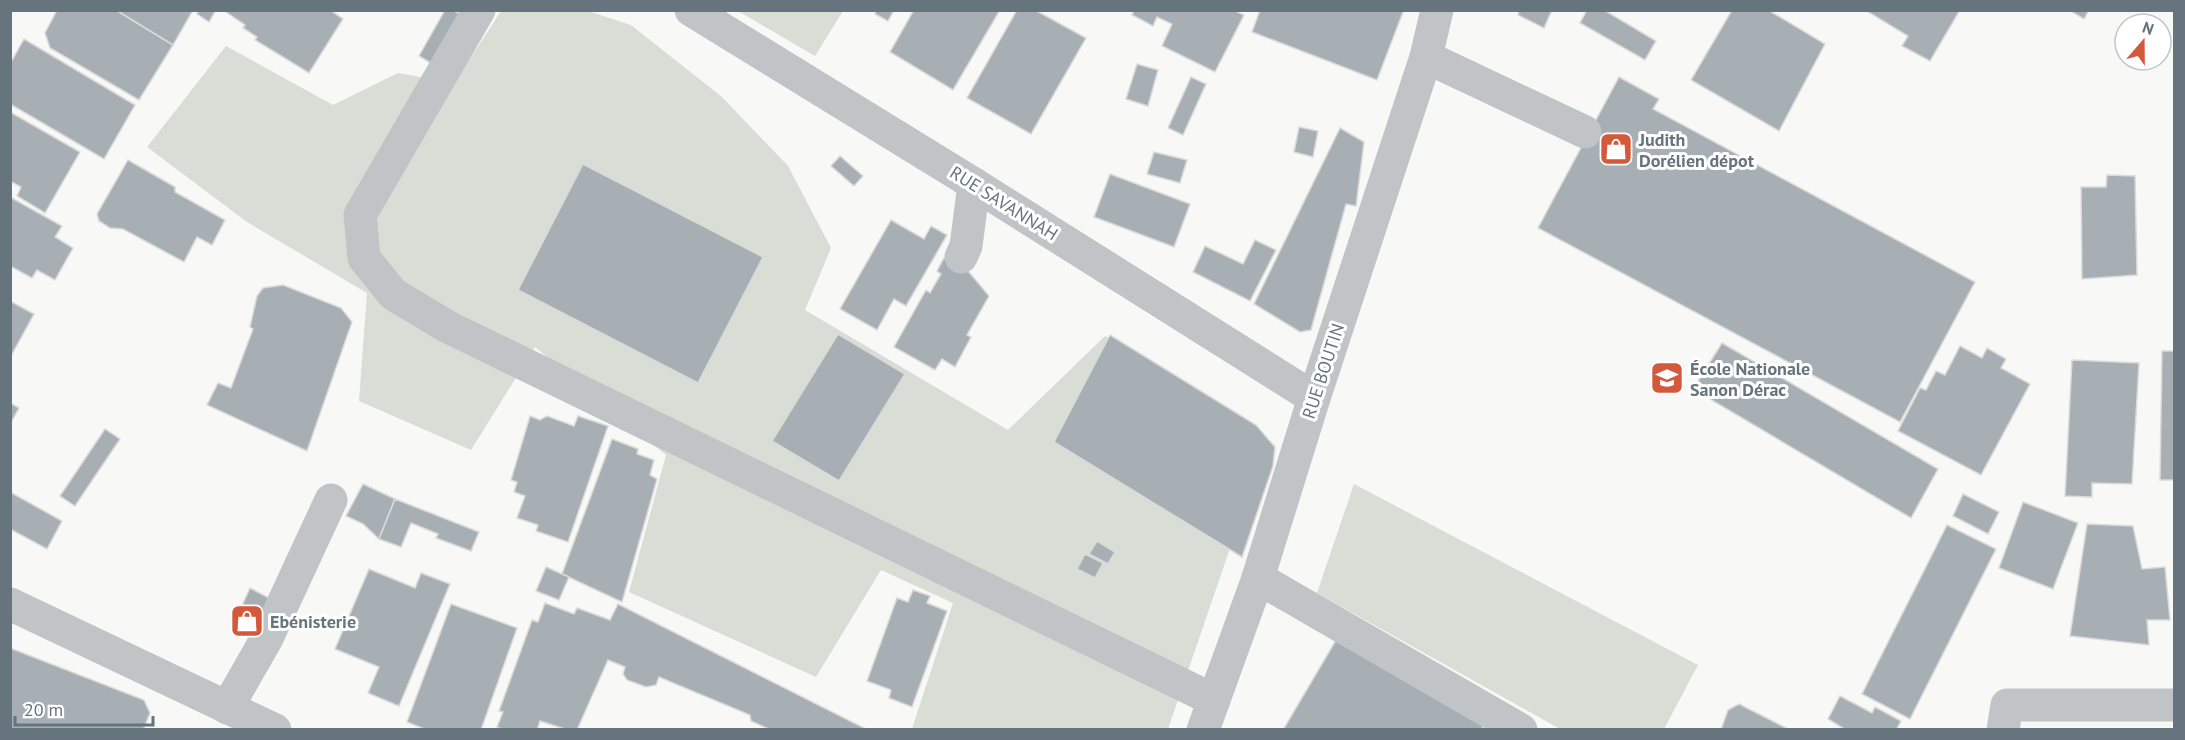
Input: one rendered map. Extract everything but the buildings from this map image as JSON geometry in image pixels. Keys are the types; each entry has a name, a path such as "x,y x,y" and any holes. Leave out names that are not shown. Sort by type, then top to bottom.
{"street":[{"path":"479,10 360,215 364,258 393,294 448,327 1208,715"},
{"name":"RUE SAVANNAH","path":"691,10 974,184 1314,398"},
{"name":"RUE BOUTIN","path":"1208,715 1258,578 1314,398 1426,57 1437,10"},
{"path":"1426,57 1585,132"},
{"path":"961,257 966,246 974,184"},
{"path":"227,708 267,638 331,500"},
{"path":"1258,578 1521,729"},
{"path":"10,604 275,729"},
{"path":"2003,729 2007,705 2175,705"}],"shaded area":[{"path":"501,11 588,11 631,25 722,97 788,166 831,248 805,310 1008,430 1105,336 1249,431 1261,458 1168,729 912,729 953,603 881,570 816,677 629,592 666,455 535,347 471,450 359,401 367,293 247,222 147,147 226,46 333,105 398,73 454,83"},
{"path":"738,11 843,11 815,56"},
{"path":"1354,484 1698,665 1664,729 1560,729 1317,593"}],"place":[{"name":"Judith Dorélien dépot","path":"1616,149"},
{"name":"École Nationale Sanon Dérac","path":"1667,378"},
{"name":"Ebénisterie","path":"247,621"}]}
